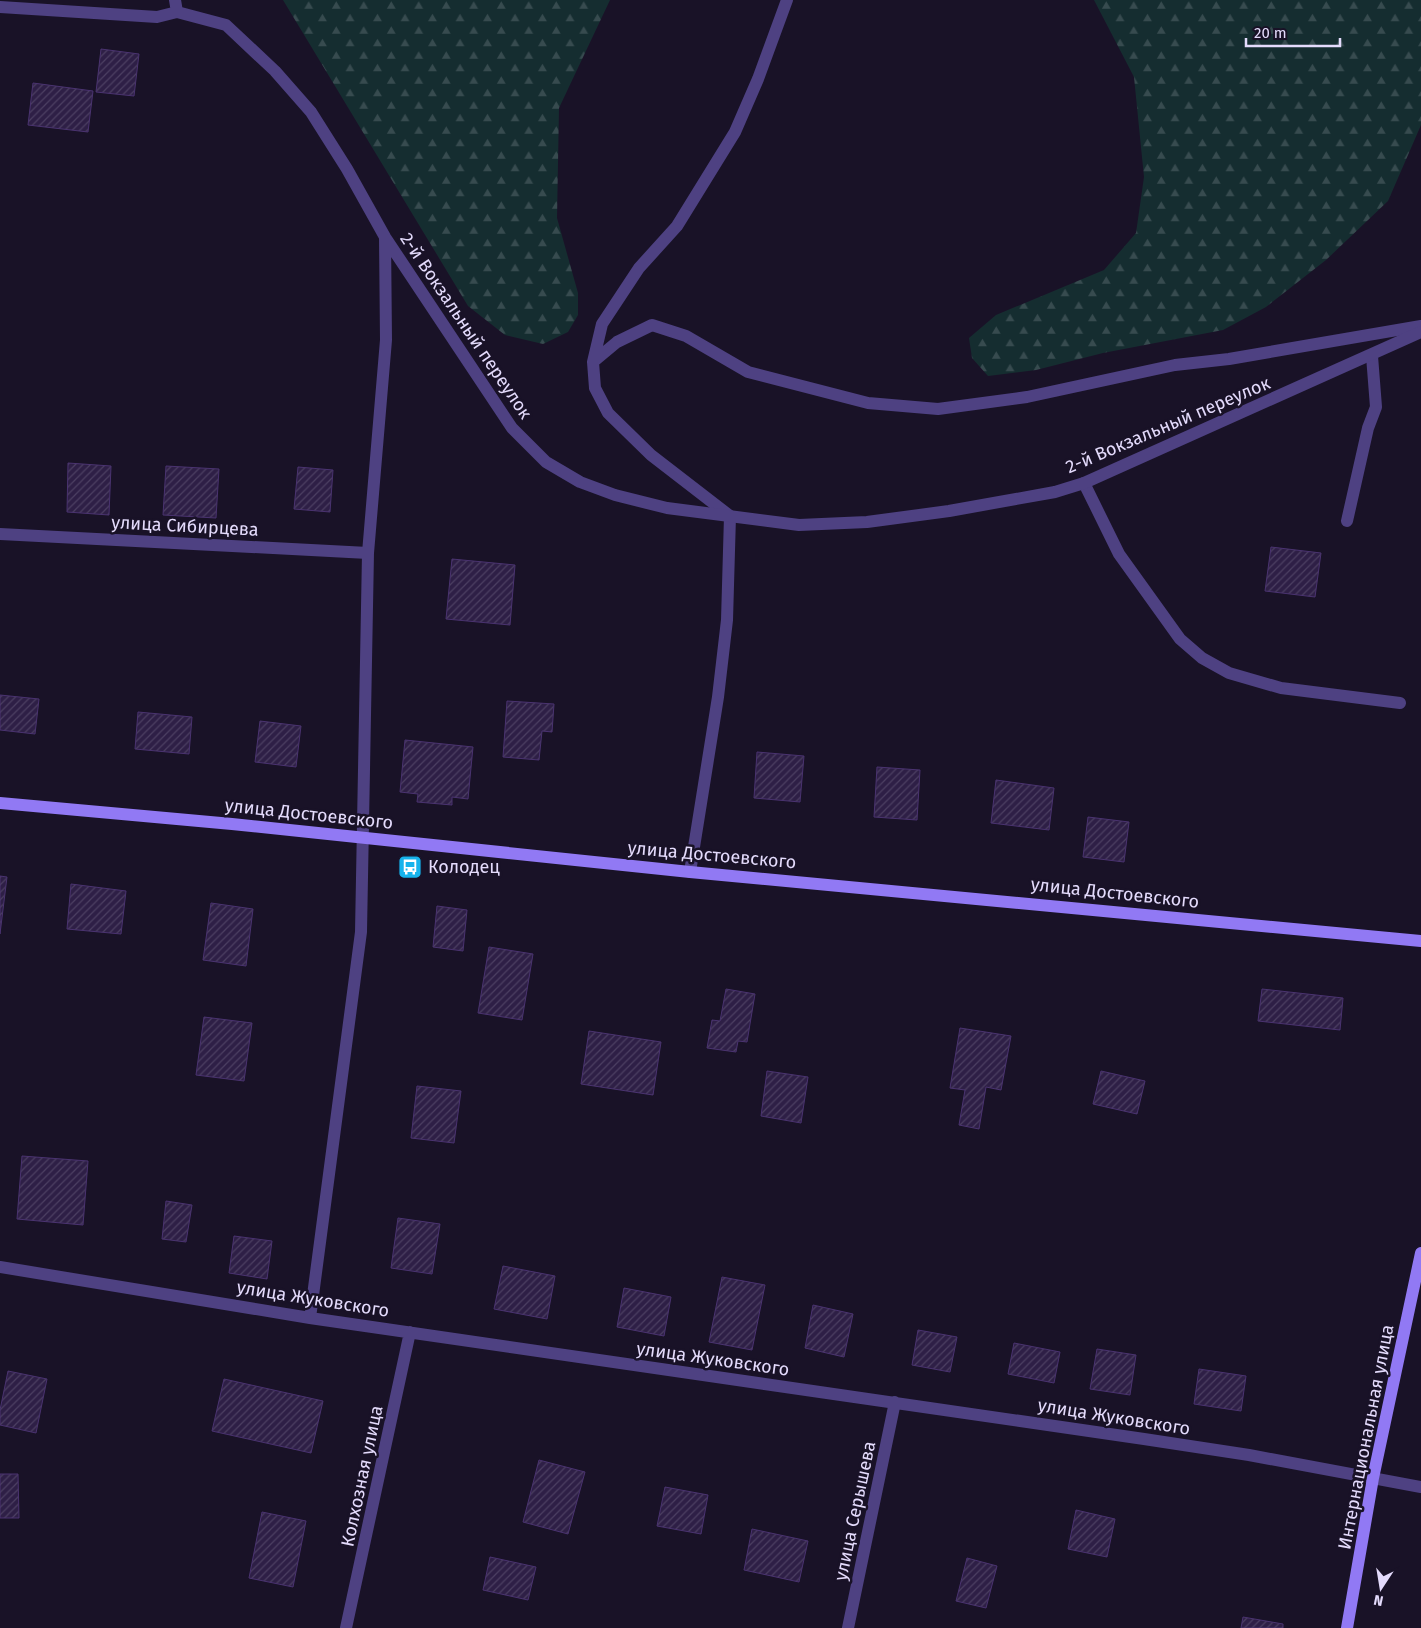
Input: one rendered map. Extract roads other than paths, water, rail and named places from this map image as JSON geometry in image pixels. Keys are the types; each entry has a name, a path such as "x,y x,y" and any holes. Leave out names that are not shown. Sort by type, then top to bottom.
{"main road":[{"name":"улица Достоевского","path":"0,804 232,824 690,872 1421,941"},
{"name":"Интернациональная улица","path":"1348,1628 1373,1478 1421,1252"}],"street":[{"path":"690,872 718,697 727,620 730,516 651,455 608,414 595,388 593,362 602,324 638,268 677,226 735,132 758,80 787,0"},
{"path":"0,6 158,17 176,6"},
{"name":"2-й Вокзальный переулок","path":"176,6 226,25 275,71 311,112 347,169 385,237 512,428 546,462 580,482 615,495 667,508 799,524 867,522 949,511 1045,494 1084,483 1372,356 1421,332"},
{"path":"310,1318 361,932 368,553 386,340 385,237"},
{"path":"593,362 617,342 652,325 686,336 748,372 868,403 938,409 1027,397 1175,365 1229,358 1421,326"},
{"path":"1347,521 1368,428 1376,407 1372,356"},
{"path":"1084,483 1119,554 1180,639 1202,658 1229,674 1281,688 1400,703"},
{"name":"улица Сибирцева","path":"0,534 368,553"},
{"name":"улица Жуковского","path":"0,1267 310,1318 1249,1455 1421,1487"},
{"name":"Колхозная улица","path":"346,1628 410,1332"},
{"name":"улица Серышева","path":"848,1628 895,1402"}],"place":[{"name":"Колодец","path":"410,867"}]}
